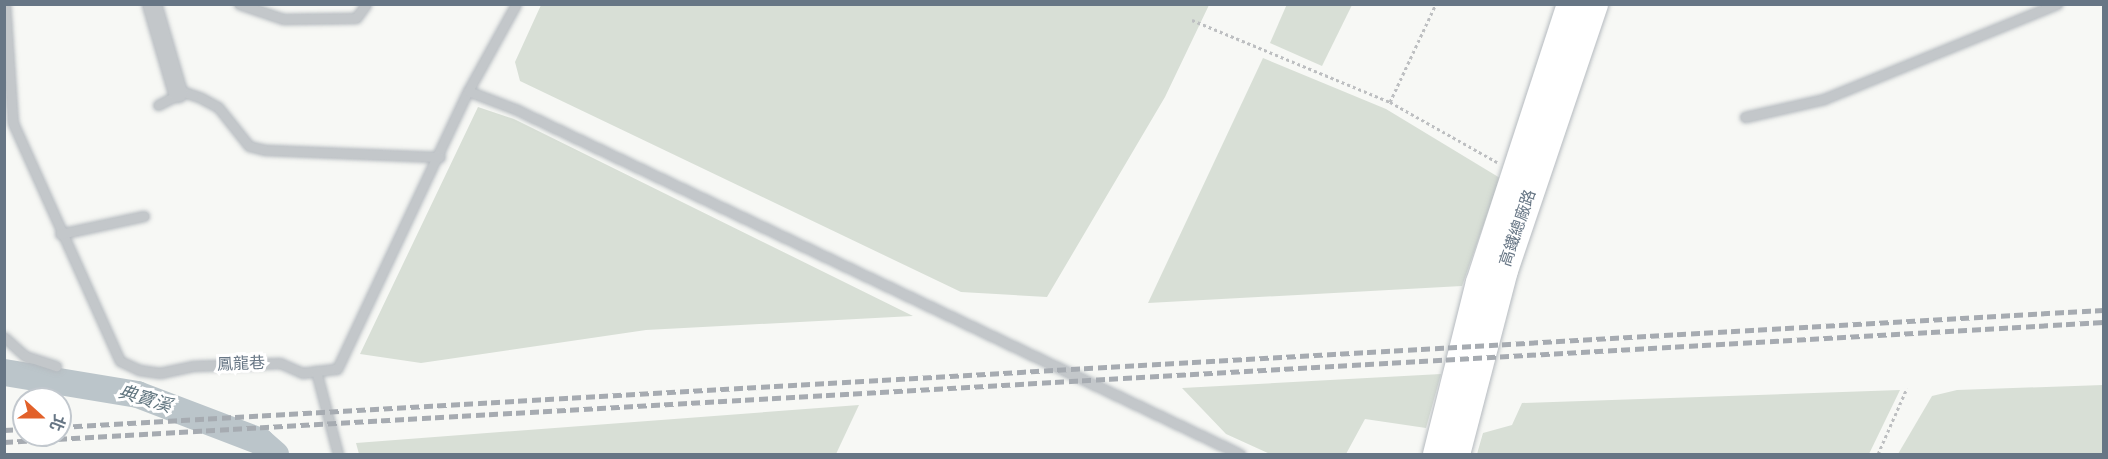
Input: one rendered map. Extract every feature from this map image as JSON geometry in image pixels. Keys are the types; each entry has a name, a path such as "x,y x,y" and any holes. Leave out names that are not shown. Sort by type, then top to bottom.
{"street":[{"path":"152,4 177,93"},
{"name":"高鐵總廠路","path":"1436,454 1479,282 1514,171 1555,60 1570,4"},
{"name":"高鐵總廠路","path":"1456,454 1504,270 1594,4"}],"lane":[{"name":"鳳龍巷","path":"5,4 13,123 60,234 120,361 128,366 160,373 192,366 280,363 302,373 316,371"},
{"path":"239,4 284,19 356,18 366,4"},
{"path":"338,454 316,371 337,369 440,157 468,91 516,4"},
{"path":"1746,117 1824,99 2057,4"},
{"path":"468,91 515,109 1240,454"},
{"path":"158,105 177,93 184,92 218,107 249,146 282,152 440,157"},
{"path":"60,234 144,216"},
{"path":"4,338 25,356 56,366"}],"path":[{"path":"1390,102 1436,4"},
{"path":"1192,20 1390,102 1514,171"},
{"path":"1878,454 1907,388"}],"shaded area":[{"path":"541,4 1209,5 1165,97 1047,297 961,292 520,81 515,62"},
{"path":"1287,4 1352,5 1322,66 1270,43"},
{"path":"1263,58 1386,109 1500,178 1462,286 1148,303"},
{"path":"478,107 514,119 913,316 646,330 421,363 360,354"},
{"path":"1441,374 1426,428 1365,419 1346,454 1270,454 1226,434 1182,388"},
{"path":"2103,385 2103,454 1898,454 1932,396 1957,390"},
{"path":"1900,390 1869,454 1477,454 1483,433 1512,425 1522,403"},
{"path":"859,405 836,454 359,454 356,443"}],"waterway":[{"name":"典寶溪","path":"4,372 137,394 260,441 275,454"}],"railway":[{"path":"72,426 2104,310"},
{"path":"4,442 2104,322"},
{"path":"4,430 12,430"}]}
